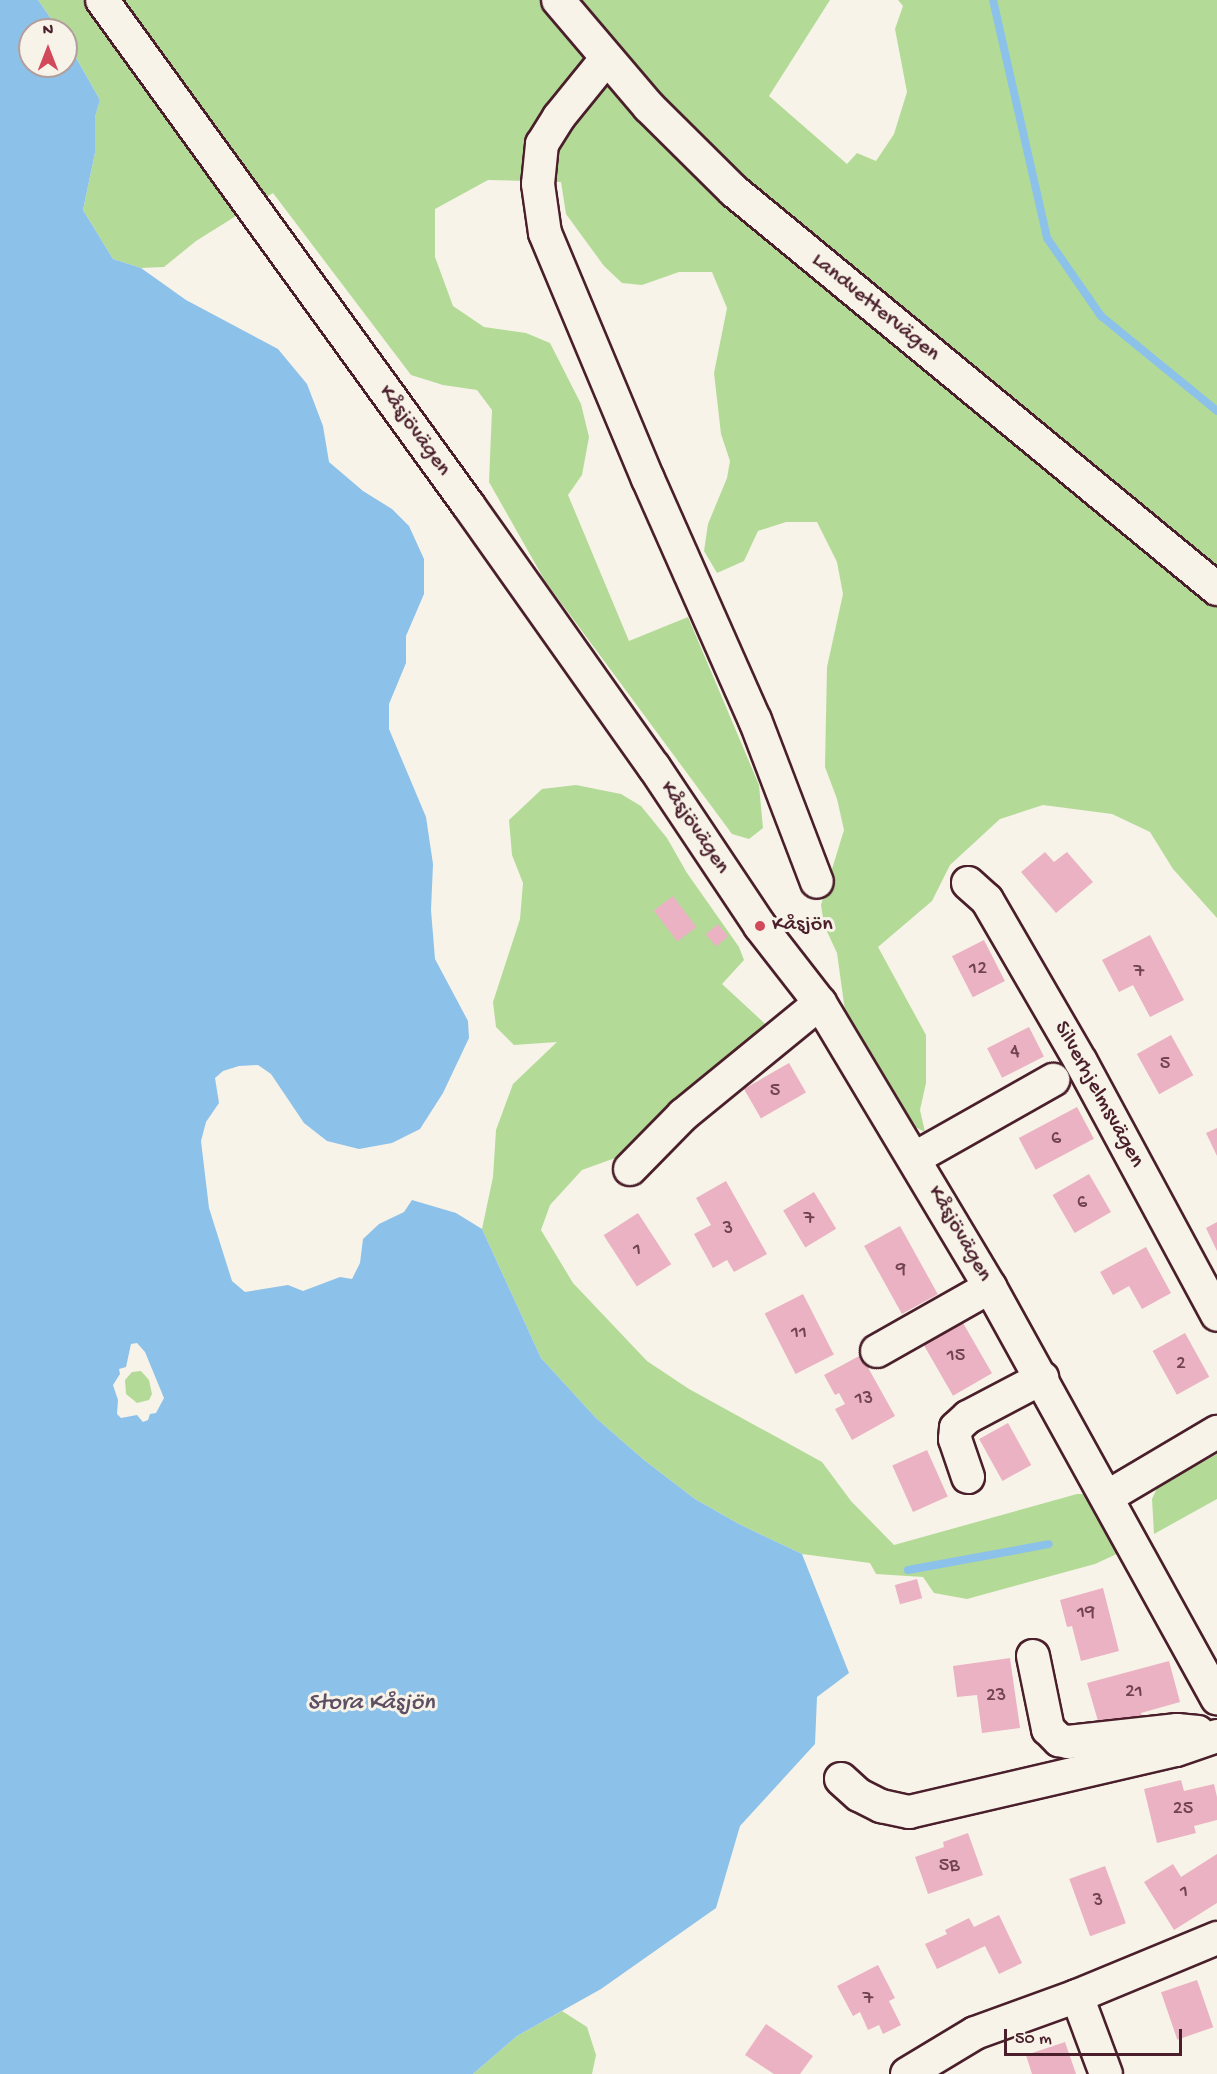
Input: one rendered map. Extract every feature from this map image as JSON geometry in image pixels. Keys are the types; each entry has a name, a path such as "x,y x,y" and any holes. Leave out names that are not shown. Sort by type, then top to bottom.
{"street":[{"name":"Kåsjövägen","path":"102,0 469,506 654,767 760,926 820,1004 915,1158 1042,1378 1217,1699"},
{"name":"Landvettervägen","path":"558,0 649,107 734,191 1217,589"},
{"path":"606,59 559,117 542,144 538,184 545,233 648,479 755,720 817,882"},
{"name":"Silverhjelmsvägen","path":"968,883 987,900 1075,1052 1217,1315"},
{"path":"630,1169 683,1115 820,1004"},
{"path":"915,1158 1053,1080"},
{"path":"878,1351 990,1287"},
{"path":"968,1477 955,1439 956,1428 968,1417 1042,1378"},
{"path":"1107,1497 1217,1432"},
{"path":"1033,1656 1048,1729 1059,1740 1068,1742 1177,1730 1215,1736"},
{"path":"842,1779 859,1795 881,1806 909,1812 1176,1750 1215,1736"},
{"path":"907,2074 975,2033 1077,1996 1217,1938"},
{"path":"1077,1996 1106,2074"}],"green space":[{"path":"38,0 830,0 769,96 847,164 857,153 876,161 894,134 907,92 895,29 903,6 898,0 1217,0 1217,918 1173,869 1150,832 1112,814 1043,805 1000,819 950,865 932,901 878,947 926,1035 926,1083 920,1110 925,1132 913,1126 845,1011 837,953 824,925 821,905 844,830 837,799 825,767 827,667 843,594 837,562 817,522 786,522 758,531 744,561 717,573 704,551 708,524 727,478 730,461 721,434 714,373 727,308 712,272 679,272 642,285 622,283 604,266 566,214 561,182 488,180 435,209 435,257 453,306 484,327 526,333 550,343 581,404 589,437 582,475 568,495 629,641 688,617 759,785 763,828 749,839 732,834 545,581 489,482 492,410 477,390 443,385 411,375 273,193 196,241 164,267 141,268 113,259 83,210 95,153 95,117 100,100 78,61 78,18 51,18"},
{"path":"576,785 621,794 641,806 667,838 687,873 739,947 744,960 722,984 774,1032 629,1153 582,1170 550,1205 541,1230 573,1283 647,1361 689,1389 822,1462 851,1501 894,1545 1077,1494 1092,1494 1121,1552 1095,1564 967,1599 934,1593 923,1577 876,1574 870,1563 802,1554 739,1524 695,1499 644,1460 596,1418 541,1358 482,1229 493,1177 496,1130 513,1084 557,1042 514,1045 496,1027 493,1002 520,919 523,883 512,855 509,820 542,789"},
{"path":"141,1371 149,1380 152,1394 149,1400 137,1403 126,1394 125,1380 132,1372"},
{"path":"1217,1454 1217,1499 1154,1534 1152,1499 1157,1488"},
{"path":"562,2011 587,2027 596,2055 592,2074 473,2074 517,2036"}],"water":[{"name":"Stora Kåsjön","path":"0,0 38,0 51,18 18,18 18,78 78,78 78,61 100,100 95,117 95,153 83,210 113,259 141,268 186,300 278,349 307,384 323,426 329,462 363,491 392,509 409,526 424,559 424,594 406,636 406,663 389,704 389,729 426,817 433,864 431,910 435,959 468,1021 469,1038 443,1093 420,1129 392,1143 359,1149 327,1141 304,1123 271,1074 258,1065 239,1066 223,1071 215,1078 219,1103 206,1122 201,1141 209,1208 232,1281 245,1292 288,1285 303,1291 340,1277 352,1279 360,1263 363,1239 379,1224 404,1212 412,1200 456,1213 482,1229 541,1358 596,1418 644,1460 695,1499 739,1524 802,1554 849,1673 817,1697 815,1744 740,1826 716,1908 601,1989 517,2036 473,2074 0,2074","holes":["137,1343 145,1352 164,1398 156,1413 150,1414 148,1420 143,1422 137,1415 121,1418 117,1414 118,1400 113,1385 120,1374 119,1369 126,1367 131,1344"]}],"building":[{"path":"1045,852 1054,862 1067,852 1093,882 1056,913 1021,872"},
{"path":"673,896 696,927 677,942 654,910"},
{"path":"718,924 728,936 716,947 706,934"},
{"path":"1150,935 1184,1000 1150,1017 1133,985 1119,992 1102,960"},
{"path":"984,940 1005,981 973,997 952,956"},
{"path":"1029,1027 1044,1056 1002,1078 987,1048"},
{"path":"1171,1035 1193,1075 1159,1094 1137,1054"},
{"path":"789,1063 806,1092 761,1118 744,1089"},
{"path":"1077,1107 1094,1139 1036,1170 1019,1138"},
{"path":"1217,1128 1217,1156 1206,1133"},
{"path":"1089,1174 1111,1212 1075,1233 1053,1195"},
{"path":"726,1181 767,1254 734,1272 727,1260 713,1268 694,1234 711,1225 696,1198"},
{"path":"814,1192 836,1229 805,1247 783,1211"},
{"path":"638,1213 671,1264 637,1286 604,1235"},
{"path":"1217,1222 1217,1251 1206,1228"},
{"path":"900,1226 938,1294 902,1314 864,1246"},
{"path":"1146,1247 1171,1293 1142,1309 1129,1286 1113,1295 1100,1272"},
{"path":"803,1294 834,1355 796,1374 765,1314"},
{"path":"959,1316 992,1373 953,1396 920,1338"},
{"path":"1185,1333 1209,1377 1177,1395 1153,1351"},
{"path":"861,1355 895,1416 852,1440 835,1409 845,1404 839,1393 835,1395 824,1375"},
{"path":"1008,1423 1031,1465 1002,1481 979,1439"},
{"path":"927,1450 948,1497 913,1512 892,1465"},
{"path":"917,1579 922,1598 900,1604 895,1585"},
{"path":"1103,1588 1119,1651 1081,1661 1072,1626 1067,1627 1060,1600"},
{"path":"1010,1658 1020,1728 982,1733 977,1695 957,1697 953,1666"},
{"path":"1169,1661 1180,1702 1141,1713 1142,1717 1100,1728 1087,1683"},
{"path":"1181,1780 1184,1791 1214,1784 1217,1797 1217,1820 1194,1826 1196,1833 1157,1843 1144,1789"},
{"path":"968,1833 983,1875 928,1894 915,1857 944,1847 943,1842"},
{"path":"1217,1854 1217,1903 1174,1930 1144,1882 1173,1864 1181,1877"},
{"path":"1105,1866 1126,1923 1090,1936 1069,1879"},
{"path":"999,1915 1022,1963 999,1974 985,1946 937,1969 925,1944 947,1934 945,1930 969,1918 974,1927"},
{"path":"878,1965 895,1998 889,2001 901,2025 883,2034 879,2025 868,2030 860,2012 853,2016 837,1986"},
{"path":"1197,1980 1213,2027 1177,2040 1161,1992"},
{"path":"766,2024 813,2056 800,2074 774,2074 745,2055"},
{"path":"1065,2042 1076,2074 1032,2074 1026,2055"}],"waterway":[{"path":"993,0 1047,238 1101,316 1217,411"},
{"path":"908,1570 1049,1544"}],"place":[{"name":"Kåsjön","path":"760,926"}]}
